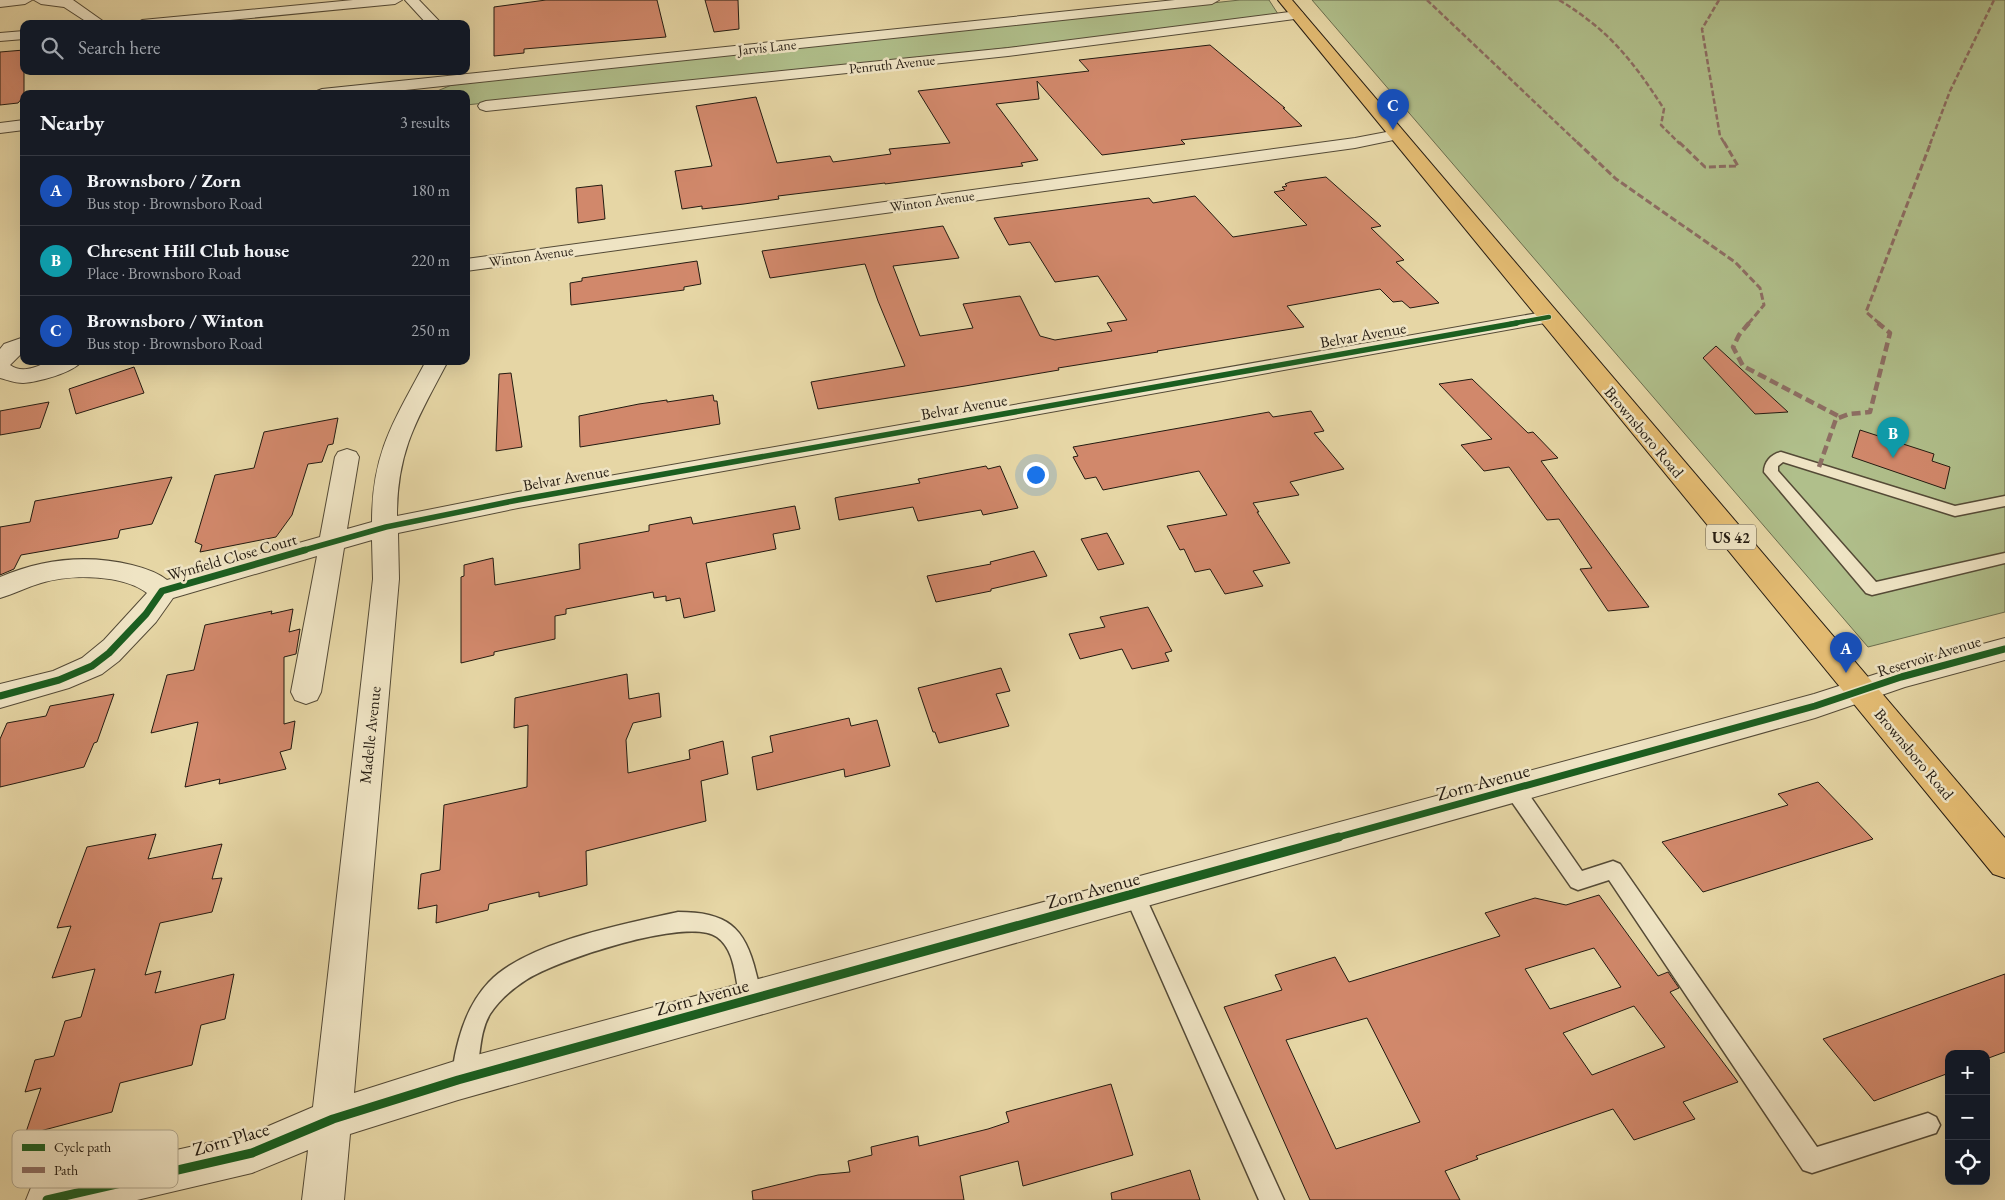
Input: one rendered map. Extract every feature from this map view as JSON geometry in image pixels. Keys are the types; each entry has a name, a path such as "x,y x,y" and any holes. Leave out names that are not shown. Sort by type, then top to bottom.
{"main road":[{"name":"Brownsboro Road","path":"1285,0 2005,863"}],"street":[{"path":"0,3 25,0"},
{"path":"41,0 68,3 94,20"},
{"path":"184,20 395,0"},
{"path":"412,0 431,20"},
{"name":"Jarvis Lane","path":"471,74 1212,0"},
{"path":"1043,6 1054,17"},
{"name":"Penruth Avenue","path":"486,106 1008,52 1297,15"},
{"path":"0,37 20,35"},
{"path":"422,83 437,75"},
{"name":"Jarvis Lane","path":"358,90 422,83 466,75"},
{"path":"0,128 20,126"},
{"name":"Winton Avenue","path":"470,264 1355,143 1397,135"},
{"name":"Belvar Avenue","path":"386,527 527,498 1548,317"},
{"path":"0,362 12,349 20,345"},
{"path":"0,368 6,373 16,376 29,375 64,365"},
{"name":"Madelle Avenue","path":"333,1119 386,579 386,479 393,450 408,414 435,365"},
{"path":"306,692 347,457"},
{"name":"Wynfield Close Court","path":"162,591 386,527"},
{"name":"Wynfield Close Court","path":"0,588 40,573 88,566 138,577 158,586 162,591"},
{"name":"Wynfield Close Court","path":"0,696 59,680 90,667 106,656 125,636 159,599 162,591"},
{"name":"Reservoir Avenue","path":"1862,691 1901,677 2005,649"},
{"name":"Zorn Avenue","path":"333,1119 464,1079 1815,706 1862,691"},
{"path":"323,1200 333,1119"},
{"name":"Zorn Place","path":"178,1170 252,1153 333,1119"},
{"name":"Zorn Place","path":"47,1200 99,1188"}],"lane":[{"path":"2002,563 1872,590 1772,472 1771,465 1781,456 1955,510 2005,501"},
{"path":"1514,789 1578,881 1613,870 1812,1161 1928,1125"},
{"path":"1134,894 1272,1200"},
{"path":"464,1079 472,1028 483,1005 496,989 512,976 557,953 678,922 693,920 710,923 725,929 734,938 740,954 751,1000"}],"green space":[{"path":"1240,0 1269,0 1278,14 1092,39 470,105 470,90 440,90 454,84"},
{"path":"1312,0 2005,0 2005,612 1868,647"}],"building":[{"path":"546,0 657,0 666,37 524,49 524,53 494,56 494,7"},
{"path":"705,0 738,0 739,29 714,32"},
{"path":"1210,45 1285,108 1283,108 1302,126 1181,140 1185,144 1102,155 1037,81 1039,99 996,104 1038,160 1021,163 1023,166 778,196 779,199 744,204 702,209 702,206 682,209 675,171 712,166 696,106 756,97 777,163 830,156 833,162 891,154 889,149 950,143 918,91 1089,71 1079,60"},
{"path":"20,50 20,75 24,75 24,90 20,90 20,101 18,103 0,105 0,52"},
{"path":"1326,177 1381,226 1371,228 1404,260 1396,262 1439,303 1410,308 1402,301 1393,302 1380,289 1287,306 1304,327 1058,368 1059,370 965,386 818,409 811,382 905,366 865,264 770,278 762,251 943,226 959,258 893,266 920,336 973,328 963,304 1020,296 1040,336 1055,340 1112,331 1107,323 1127,320 1098,276 1055,282 1030,242 1009,245 994,218 1149,198 1153,203 1195,196 1233,237 1307,225 1274,192 1285,190 1282,187 1287,186 1285,184 1290,182"},
{"path":"602,185 605,219 578,223 576,188"},
{"path":"697,261 701,284 684,287 684,290 571,305 570,283 582,281 582,278"},
{"path":"1716,346 1788,412 1755,414 1703,358"},
{"path":"134,367 144,393 76,414 69,389"},
{"path":"511,373 522,447 496,451 499,374"},
{"path":"1472,379 1528,433 1533,432 1558,458 1541,461 1649,607 1608,611 1580,569 1592,568 1559,519 1547,520 1509,467 1484,471 1461,445 1492,439 1439,384"},
{"path":"713,395 714,401 717,401 720,424 580,447 579,416 639,404"},
{"path":"49,402 40,428 0,435 0,411"},
{"path":"1311,411 1324,431 1314,433 1344,469 1290,482 1299,495 1253,503 1290,563 1253,571 1263,586 1225,594 1210,569 1195,572 1184,549 1180,550 1167,526 1227,515 1199,471 1103,490 1096,477 1085,479 1073,457 1078,456 1073,447 1269,412 1273,417"},
{"path":"338,418 333,444 328,445 322,462 308,464 292,515 276,537 200,552 202,545 195,542 215,475 254,468 264,432"},
{"path":"1860,430 1934,454 1932,461 1950,467 1945,489 1852,457"},
{"path":"986,466 988,469 1000,466 1018,508 983,515 981,510 918,521 913,507 839,520 835,498 920,483 918,479"},
{"path":"172,477 152,524 120,530 118,538 21,555 14,569 0,575 0,527 30,522 35,501"},
{"path":"795,506 800,529 773,534 776,549 706,563 715,611 684,618 680,598 666,601 666,596 654,598 653,592 566,609 566,614 555,616 555,639 494,652 494,655 461,663 461,577 464,576 464,565 493,558 495,585 580,569 579,544 649,531 649,525 691,517 693,524"},
{"path":"1107,533 1124,564 1098,570 1081,539"},
{"path":"1034,551 1047,576 991,589 991,591 936,602 927,576 991,564 990,562"},
{"path":"1148,607 1172,651 1165,653 1169,661 1132,669 1122,649 1080,659 1069,634 1105,627 1100,617"},
{"path":"293,609 289,632 300,629 296,654 284,657 284,724 295,721 291,749 280,752 286,769 219,784 220,779 185,787 198,722 151,733 167,675 194,670 205,625 272,611 271,614"},
{"path":"1001,668 1010,691 996,694 1009,726 939,743 935,732 933,732 918,688"},
{"path":"627,674 629,699 659,693 661,717 633,723 626,740 628,773 690,759 689,750 723,741 728,774 701,781 706,821 586,851 587,885 539,897 539,892 489,904 488,910 436,923 437,905 418,909 421,874 440,870 444,805 527,787 528,725 514,728 515,698"},
{"path":"114,694 97,742 94,743 84,767 0,787 0,739 7,723 46,716 50,706"},
{"path":"849,718 851,726 877,720 890,766 845,777 844,769 757,790 752,757 773,752 770,736"},
{"path":"1818,782 1873,839 1703,892 1662,842 1788,805 1778,794"},
{"path":"156,834 148,859 222,844 212,879 222,878 212,912 160,923 145,975 161,971 155,993 234,974 225,1019 201,1025 192,1065 120,1083 112,1112 44,1130 27,1130 41,1088 25,1092 35,1060 54,1056 65,1021 81,1017 95,969 52,978 71,926 57,928 87,847"},
{"path":"1599,895 1658,976 1668,972 1679,988 1670,992 1738,1082 1683,1102 1695,1119 1634,1140 1613,1109 1476,1156 1478,1159 1445,1171 1460,1200 1310,1200 1224,1007 1282,990 1275,975 1335,957 1349,982 1500,936 1485,913 1535,898 1566,905","holes":["1594,948 1621,987 1550,1009 1525,969","1634,1006 1665,1047 1592,1075 1563,1033","1367,1018 1420,1122 1336,1149 1286,1040"]},
{"path":"2005,974 2005,1052 1990,1058 1990,1050 1945,1050 1945,1074 1874,1101 1823,1039"},
{"path":"1111,1084 1133,1155 1023,1186 1018,1161 960,1176 964,1200 753,1200 752,1191 818,1175 850,1172 848,1161 872,1155 871,1147 918,1136 919,1146 988,1129 1009,1122 1006,1112"},
{"path":"1190,1170 1200,1200 1112,1200 1111,1193"}],"marked path":[{"path":"1427,0 1616,179 1735,262 1760,288 1764,305 1739,335 1733,347 1743,366 1840,417"},
{"path":"1559,0 1593,22 1619,47 1642,75 1664,109 1661,125 1705,167 1738,166 1720,136 1702,29 1719,0"},
{"path":"1819,467 1836,419 1849,414 1870,412 1890,333 1866,312 1950,91 1994,0"}],"cycle path":[{"path":"0,696 59,680 82,672 92,666 109,653 146,614 157,601 162,591 386,527 518,500 1549,317"},
{"path":"178,1170 252,1153 333,1119 458,1080 1815,706 1901,677 2005,649"},
{"path":"47,1200 99,1188"}],"place":[{"name":"Brownsboro / Winton","path":"1393,130"},
{"name":"Chresent Hill Club house","path":"1893,458"},
{"name":"Brownsboro / Zorn","path":"1846,673"}]}
